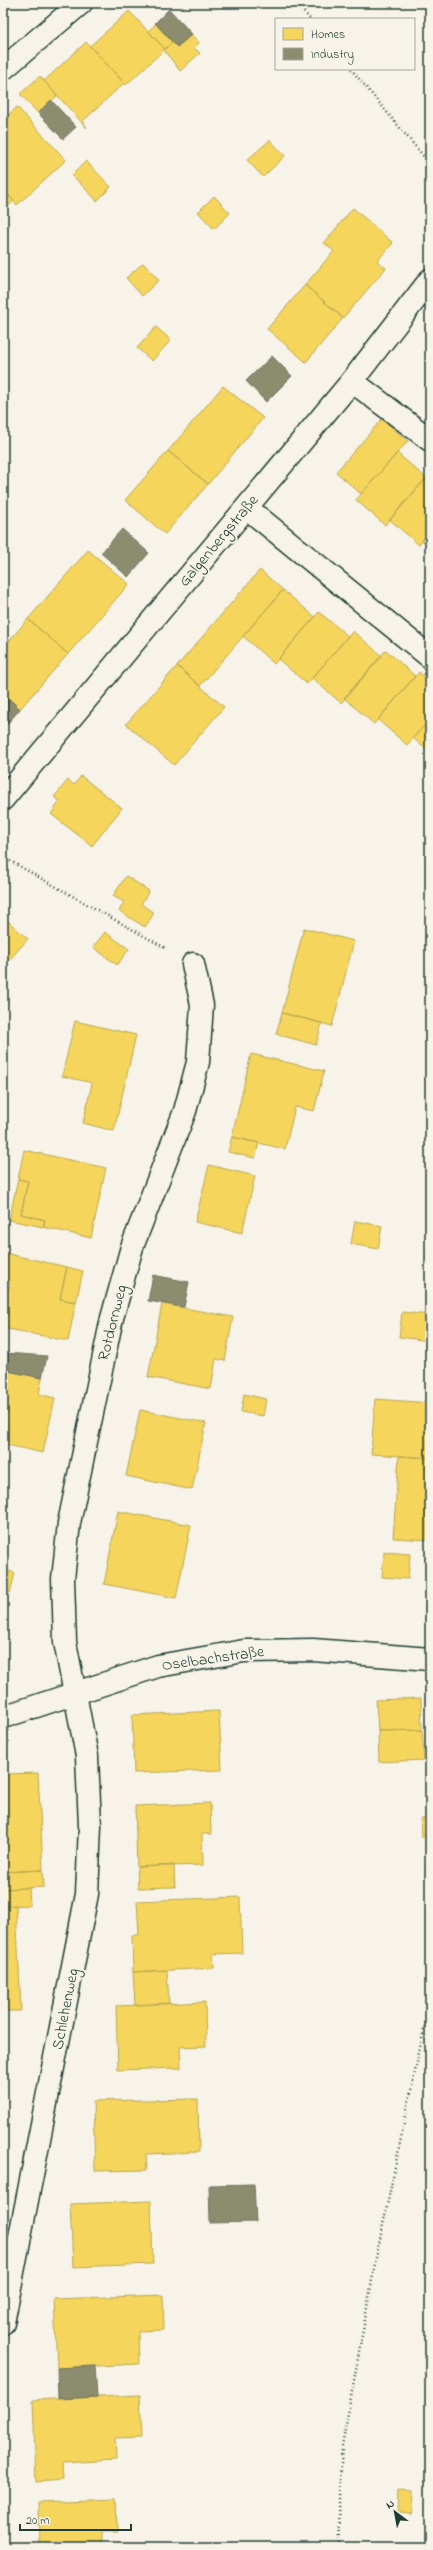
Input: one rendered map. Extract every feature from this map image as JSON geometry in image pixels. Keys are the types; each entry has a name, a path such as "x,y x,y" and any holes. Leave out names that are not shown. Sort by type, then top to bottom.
{"street":[{"path":"3,69 81,3"},
{"name":"Galgenbergstraße","path":"3,799 352,381 430,280"},
{"path":"352,381 430,440"},
{"path":"247,508 430,657"},
{"name":"Rotdornweg","path":"74,1692 64,1642 63,1579 69,1523 112,1318 128,1261 185,1111 198,1062 202,1005 193,964"},
{"name":"Oselbachstraße","path":"3,1717 74,1692 158,1666 244,1651 313,1650 430,1659"},
{"name":"Schlehenweg","path":"3,2323 87,1894 90,1826 87,1756 74,1692"}],"path":[{"path":"296,3 309,18"},
{"path":"352,70 430,164"},
{"path":"3,858 193,964"},
{"path":"340,2547 339,2497 342,2447 376,2258 430,2000"}],"building: Homes":[{"path":"129,11 165,49 126,85 90,46"},
{"path":"156,24 172,42 165,49 148,31"},
{"path":"192,35 199,43 194,48 200,53 180,71 164,50 172,42 177,47"},
{"path":"86,42 124,83 83,121 87,128 44,81"},
{"path":"40,76 57,96 38,113 20,94"},
{"path":"17,107 66,160 17,205 3,189 3,120"},
{"path":"270,140 285,156 263,177 247,160"},
{"path":"86,161 111,187 97,201 72,175"},
{"path":"3,189 14,201 3,211"},
{"path":"214,196 230,213 214,229 198,212"},
{"path":"353,208 393,243 377,261 386,268 343,318 305,285 334,251 324,243"},
{"path":"143,263 159,280 142,296 126,278"},
{"path":"305,285 343,318 306,362 267,329"},
{"path":"156,327 171,340 152,361 137,348"},
{"path":"223,386 263,418 208,484 168,451"},
{"path":"382,419 408,441 361,494 336,472"},
{"path":"168,451 208,484 165,534 125,500"},
{"path":"397,453 426,478 385,525 356,500"},
{"path":"430,474 430,532 419,545 390,520"},
{"path":"430,532 430,547 422,540"},
{"path":"88,550 129,584 68,654 28,619"},
{"path":"260,570 283,590 200,686 177,666"},
{"path":"283,590 315,617 274,664 243,636"},
{"path":"319,612 348,636 307,684 278,659"},
{"path":"28,619 68,654 20,709 3,693 3,648"},
{"path":"353,631 382,656 341,703 312,678"},
{"path":"386,650 415,676 374,724 344,698"},
{"path":"177,666 224,707 174,765 126,724"},
{"path":"419,672 430,681 430,719 407,745 378,720"},
{"path":"430,719 430,753 413,738"},
{"path":"81,776 122,808 92,846 51,814 60,801 54,797 68,780 74,785"},
{"path":"126,876 149,891 141,904 154,913 145,927 119,911 124,902 113,896"},
{"path":"3,917 28,939 3,967"},
{"path":"304,928 354,941 332,1026 282,1013"},
{"path":"105,932 129,949 117,965 93,947"},
{"path":"282,1013 322,1023 316,1045 276,1034"},
{"path":"75,1021 136,1035 114,1131 83,1123 92,1083 62,1076"},
{"path":"251,1054 324,1071 314,1111 295,1107 285,1149 232,1137"},
{"path":"232,1137 259,1143 255,1158 228,1152"},
{"path":"24,1150 106,1168 91,1238 43,1227 45,1220 21,1214 28,1181 18,1179"},
{"path":"209,1165 255,1176 242,1233 195,1222"},
{"path":"18,1179 28,1181 21,1214 45,1220 43,1227 9,1220"},
{"path":"355,1221 382,1226 378,1249 351,1244"},
{"path":"430,1241 430,1259 426,1258"},
{"path":"4,1253 67,1267 60,1299 76,1302 68,1341 3,1328 3,1303 5,1303 10,1283 3,1282"},
{"path":"67,1267 83,1271 76,1302 60,1299"},
{"path":"162,1304 233,1317 225,1361 216,1359 211,1389 148,1377"},
{"path":"402,1312 430,1315 430,1341 399,1337"},
{"path":"3,1370 42,1378 39,1394 55,1398 43,1453 3,1444"},
{"path":"244,1394 266,1399 263,1416 241,1412"},
{"path":"375,1399 430,1403 430,1458 371,1454"},
{"path":"140,1410 206,1423 192,1490 126,1476"},
{"path":"399,1456 430,1458 430,1540 393,1538"},
{"path":"118,1511 191,1525 176,1598 104,1584"},
{"path":"384,1552 410,1554 408,1579 382,1577"},
{"path":"3,1569 15,1573 10,1593 3,1592"},
{"path":"421,1698 422,1730 378,1731 376,1700"},
{"path":"219,1711 222,1770 134,1773 132,1715"},
{"path":"422,1730 424,1760 379,1762 378,1731"},
{"path":"38,1773 43,1870 3,1872 3,1774"},
{"path":"210,1803 211,1834 202,1834 203,1865 137,1867 135,1806"},
{"path":"430,1818 430,1837 422,1837 421,1819"},
{"path":"174,1865 175,1887 138,1888 137,1867"},
{"path":"43,1870 44,1887 3,1889 3,1872"},
{"path":"29,1888 30,1905 3,1906 3,1889"},
{"path":"240,1897 242,1953 213,1954 214,1968 133,1972 132,1935 139,1935 137,1901"},
{"path":"16,1905 21,2011 3,2011 3,1906"},
{"path":"167,1970 169,2003 135,2005 133,1972"},
{"path":"205,2002 206,2046 180,2047 181,2068 118,2070 116,2006"},
{"path":"198,2099 199,2152 146,2154 147,2170 95,2171 93,2101"},
{"path":"151,2201 153,2264 73,2267 70,2204"},
{"path":"163,2295 164,2330 138,2331 139,2364 57,2368 54,2299"},
{"path":"140,2395 142,2437 115,2438 116,2460 62,2463 63,2480 36,2482 33,2400"},
{"path":"398,2490 413,2491 412,2513 397,2512"},
{"path":"116,2499 117,2531 103,2531 103,2547 39,2547 38,2502"}],"building: Industry":[{"path":"169,9 192,34 177,47 155,23"},
{"path":"51,100 76,127 63,139 38,113"},
{"path":"272,356 292,376 266,402 246,381"},
{"path":"122,529 149,553 128,577 101,553"},
{"path":"3,693 20,709 3,729"},
{"path":"153,1275 189,1282 184,1307 148,1301"},
{"path":"429,1341 430,1370 426,1370"},
{"path":"5,1353 47,1356 42,1378 3,1370"},
{"path":"254,2184 256,2222 210,2223 209,2185"},
{"path":"95,2366 97,2397 58,2399 57,2368"}]}
